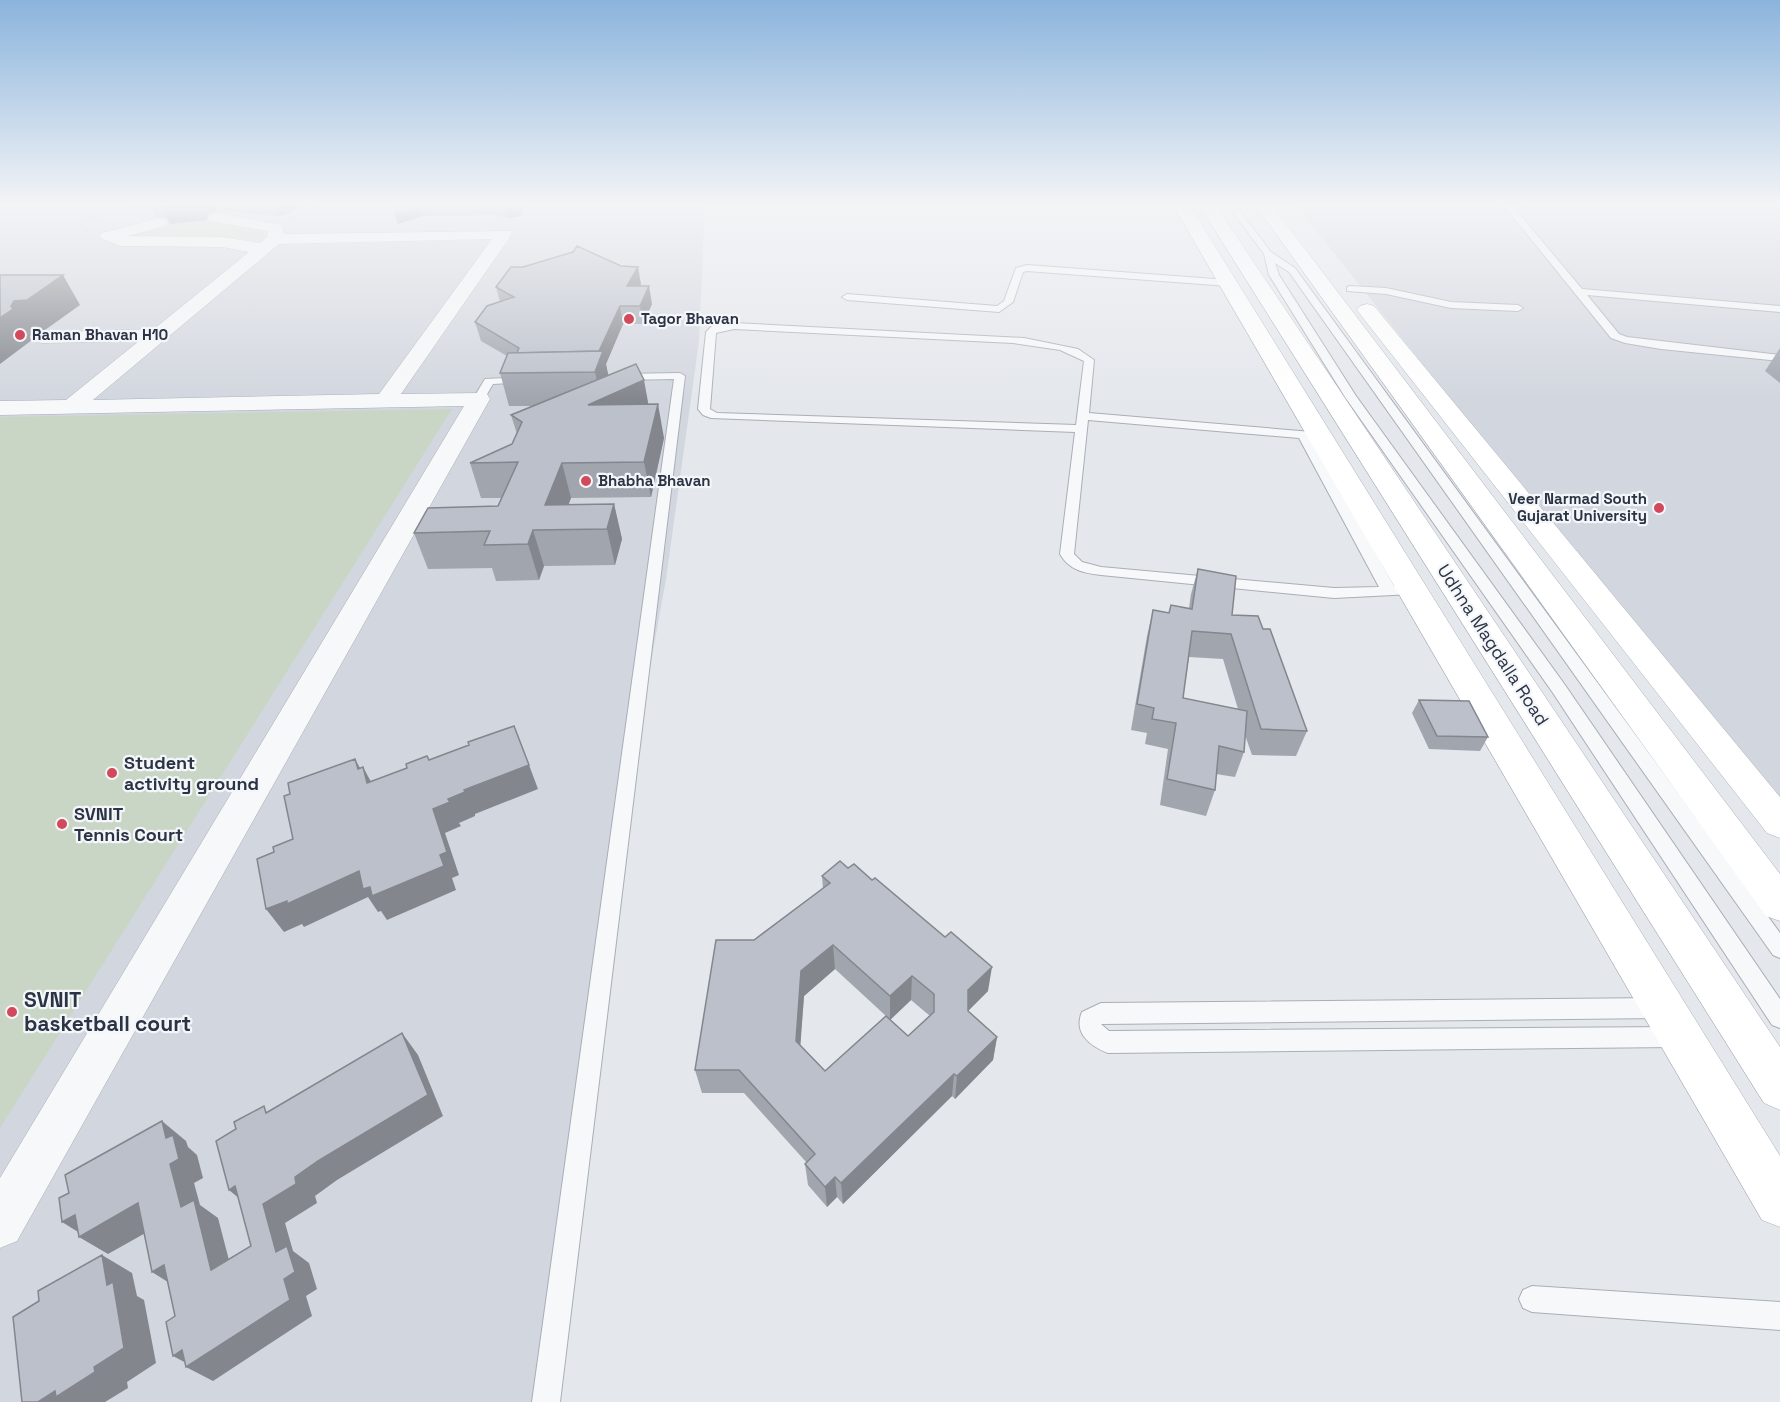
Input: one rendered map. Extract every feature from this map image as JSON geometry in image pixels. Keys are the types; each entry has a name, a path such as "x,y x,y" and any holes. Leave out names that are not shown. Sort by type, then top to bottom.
{"street":[{"path":"71,407 236,268"},
{"path":"386,400 480,268"},
{"path":"1224,268 1228,283 1401,590 1666,1008 1780,1202"},
{"name":"Udhna Magdalla Road","path":"1244,268 1780,1087"},
{"path":"1310,268 1780,904"},
{"path":"1334,268 1780,823"},
{"path":"42,337 158,335"},
{"path":"0,408 479,399"},
{"path":"0,1224 479,399"}],"lane":[{"path":"847,297 999,309 1008,302 1019,270 1025,268"},
{"path":"1033,268 1228,283"},
{"path":"1272,268 1351,397 1559,689 1780,1018"},
{"path":"1290,268 1780,949"},
{"path":"1560,268 1611,331 1624,340 1780,358"},
{"path":"1350,289 1386,291 1451,306 1518,308"},
{"path":"1580,292 1780,309"},
{"path":"1312,435 1082,422 715,416 704,409 711,332 716,328 734,326 1019,339 1077,352 1089,360 1082,422 1067,554 1071,561 1078,566 1101,571 1334,593 1401,590"},
{"path":"546,1402 680,376 609,378"},
{"path":"479,399 489,381 537,380"},
{"path":"1666,1008 1101,1013 1090,1019 1090,1029 1096,1038 1108,1042 1683,1037"},
{"path":"1532,1299 1780,1316"}],"shaded area":[{"path":"0,268 702,268 699,341 666,579 594,977 551,1402 0,1402"},
{"name":"Veer Narmad South Gujarat University","path":"1346,268 1780,268 1780,812"}],"green space":[{"name":"Student activity ground","path":"452,409 0,1128 0,417"}],"building":[{"name":"Tagor Bhavan","path":"510,268 637,268 627,286 649,286 640,306 620,306 599,351 517,353 519,348 475,322 487,306 514,297 496,287"},
{"path":"0,275 63,275 27,300 14,301 11,306 13,309 0,318"},
{"path":"603,351 595,372 500,373 508,353"},
{"path":"636,364 644,380 588,405 658,404 644,462 562,463 545,505 614,504 607,529 533,530 528,544 484,545 490,531 414,533 428,508 498,506 518,462 470,463 512,444 522,422 511,415"},
{"path":"1198,569 1236,576 1232,615 1258,616 1263,629 1270,629 1307,731 1261,729 1231,634 1192,631 1183,698 1247,711 1244,752 1219,746 1215,790 1167,779 1176,723 1152,719 1154,708 1137,704 1153,610 1169,613 1171,605 1192,609"},
{"path":"1419,700 1469,701 1488,737 1437,736"},
{"path":"514,726 529,765 464,790 465,792 448,799 450,802 433,809 447,852 440,855 444,866 372,896 370,887 363,889 359,871 287,904 287,901 266,909 257,859 274,852 273,847 293,839 284,796 290,794 288,783 355,759 358,769 363,767 367,783 407,768 406,764 427,756 429,760 469,745 468,742"},
{"path":"840,861 848,868 854,864 872,880 875,878 945,937 951,932 992,967 968,990 968,1011 997,1037 957,1076 954,1074 841,1183 835,1177 825,1187 805,1164 815,1154 739,1070 695,1070 716,940 754,940 830,883 822,876","holes":["833,945 890,996 912,976 934,994 934,1012 908,1036 886,1016 825,1071 796,1041 801,971"]},
{"path":"402,1033 428,1095 318,1161 295,1177 296,1184 263,1204 276,1252 287,1246 295,1272 284,1279 290,1300 186,1367 182,1350 173,1356 166,1322 175,1316 164,1265 152,1272 138,1203 79,1237 75,1215 62,1222 59,1198 69,1193 65,1175 162,1121 166,1138 173,1135 179,1159 170,1164 181,1207 194,1200 211,1270 251,1246 235,1186 229,1190 216,1141 236,1129 234,1122 264,1106 266,1113"},
{"path":"102,1255 107,1285 113,1282 124,1348 94,1367 95,1372 56,1397 55,1391 38,1402 22,1402 13,1317 39,1301 38,1291"}],"place":[{"name":"Tagor Bhavan","path":"629,319"},
{"name":"Raman Bhavan H10","path":"20,335"},
{"name":"Bhabha Bhavan","path":"586,481"},
{"name":"Veer Narmad South Gujarat University","path":"1659,508"},
{"name":"Student activity ground","path":"112,773"},
{"name":"SVNIT Tennis Court","path":"62,824"},
{"name":"SVNIT basketball court","path":"12,1012"}]}
